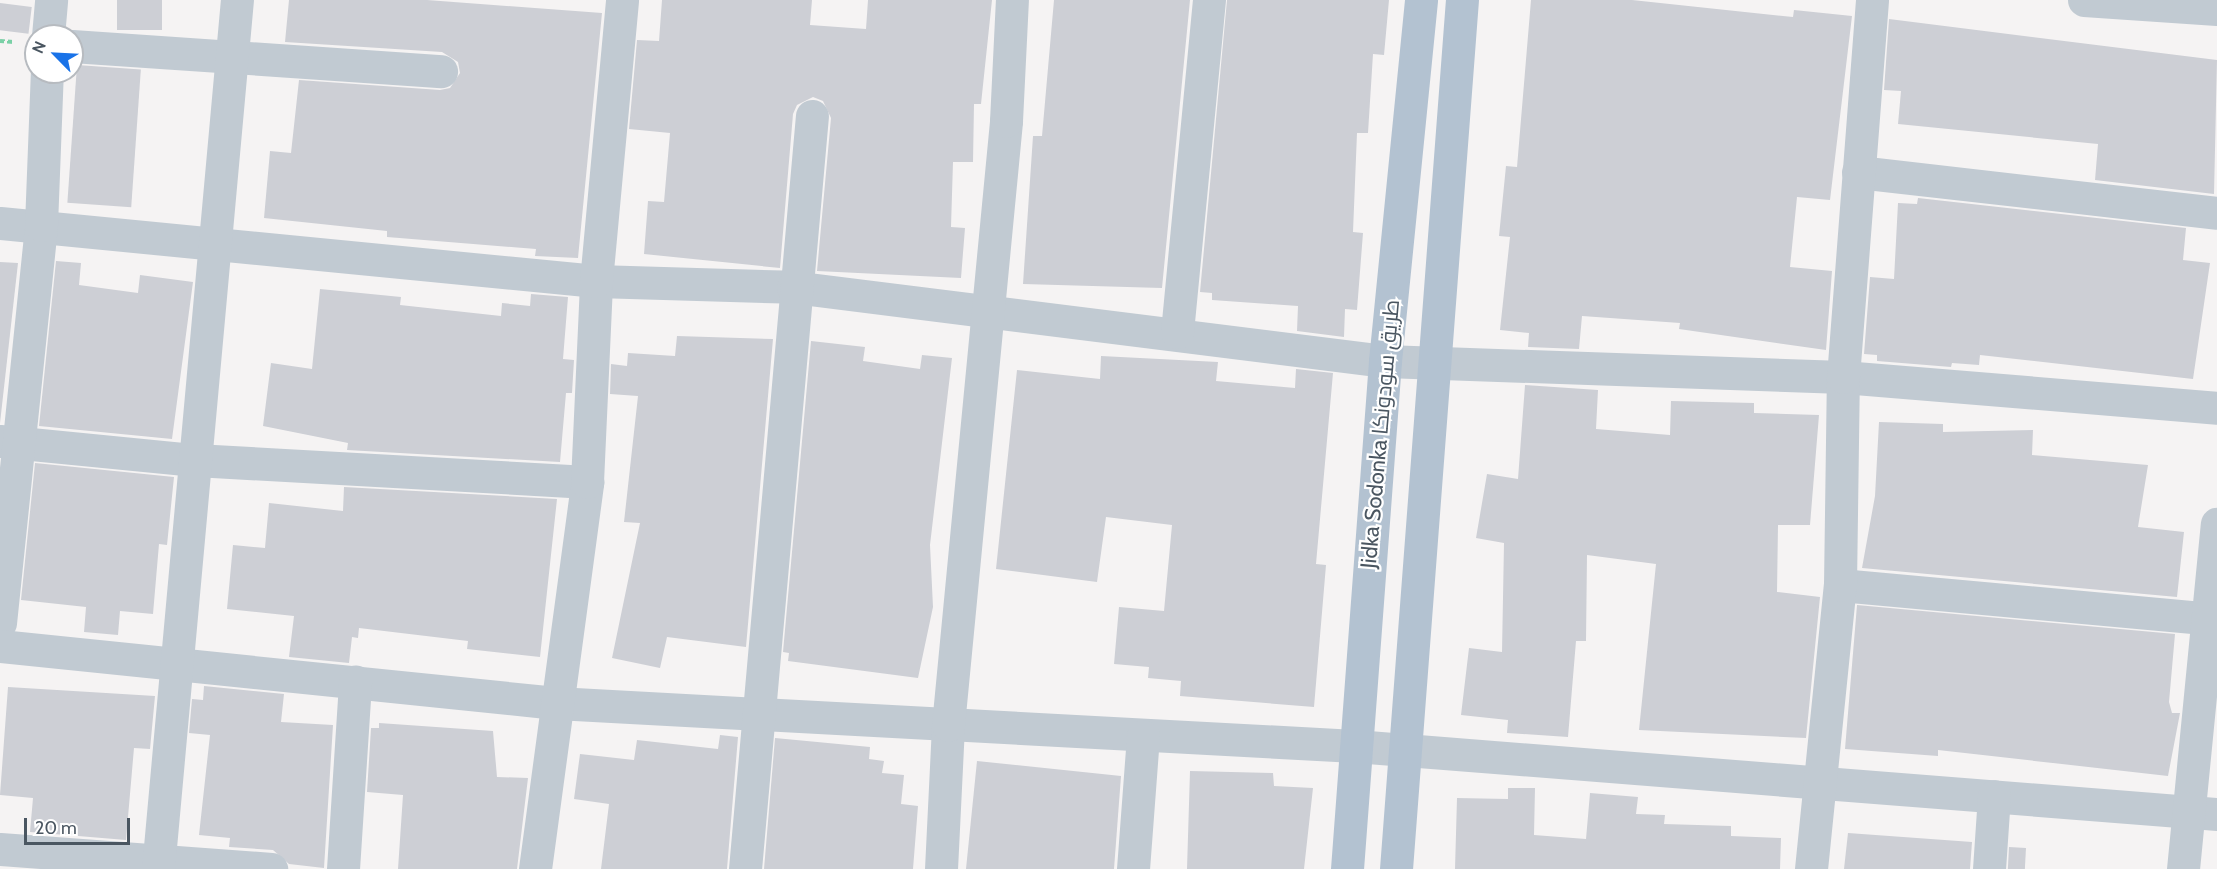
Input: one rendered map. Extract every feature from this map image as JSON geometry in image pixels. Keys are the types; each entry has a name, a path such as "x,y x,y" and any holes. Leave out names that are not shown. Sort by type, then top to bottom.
{"main road":[{"name":"Jidka Sodonka طريق سودونكا","path":"1347,869 1385,361 1421,0"},
{"name":"Jidka Sodonka طريق سودونكا","path":"1396,869 1432,363 1462,0"}],"street":[{"path":"49,24 51,0"},
{"path":"159,864 179,661 213,244 237,0"},
{"path":"535,869 587,482 596,280 622,0"},
{"path":"941,869 948,724 984,314 1006,121 1012,0"},
{"path":"1177,332 1209,0"},
{"path":"1811,869 1824,785 1840,585 1844,377 1872,0"},
{"path":"2084,0 2217,9"},
{"path":"84,47 233,54 441,71"},
{"path":"0,622 10,442 41,225 47,84"},
{"path":"745,869 763,715 793,286 812,116"},
{"path":"1858,172 2217,213"},
{"path":"0,223 41,225 213,244 596,280 793,286 984,314 1177,332 1385,361 1844,377 2217,408"},
{"path":"10,442 195,460 587,482"},
{"path":"2183,869 2203,813 2217,524"},
{"path":"1840,585 2213,619"},
{"path":"0,646 179,661 556,703 1355,746 1824,785 2203,813"},
{"path":"343,869 355,681"},
{"path":"1133,869 1143,736"},
{"path":"1989,869 1994,796"},
{"path":"0,849 159,864 271,869"}],"building":[{"path":"117,0 162,0 162,30 117,30"},
{"path":"289,0 427,0 602,13 578,258 535,256 536,249 387,237 387,231 264,218 270,151 291,153 299,80 440,90 450,88 460,73 458,62 442,52 285,42"},
{"path":"662,0 812,0 810,25 866,29 868,0 992,0 981,104 974,104 973,162 953,162 951,227 965,228 961,278 817,271 831,118 823,101 813,97 797,105 793,114 780,268 644,254 648,201 664,202 670,133 629,129 637,40 659,41"},
{"path":"1054,0 1190,0 1162,288 1023,284 1033,136 1042,136"},
{"path":"1227,0 1389,0 1384,55 1373,54 1368,133 1357,133 1353,232 1363,233 1357,310 1345,309 1344,337 1297,331 1298,306 1212,300 1212,293 1200,292"},
{"path":"1531,0 1632,0 1793,17 1794,10 1852,16 1830,200 1797,197 1790,267 1832,271 1826,350 1679,329 1680,323 1582,316 1579,349 1528,347 1529,333 1500,330 1510,237 1499,236 1506,166 1517,167"},
{"path":"0,3 32,7 30,24 24,24 24,33 0,30"},
{"path":"1889,19 2217,60 2214,194 2095,180 2098,144 1898,124 1901,91 1884,90"},
{"path":"84,65 141,69 131,207 67,203 76,84 84,84"},
{"path":"1918,198 2186,228 2183,260 2210,263 2193,379 1980,355 1979,365 1952,363 1951,367 1877,361 1877,355 1864,354 1870,277 1894,279 1898,203 1917,204"},
{"path":"56,261 81,263 79,285 138,293 140,275 193,282 172,439 39,426"},
{"path":"0,262 18,263 0,423"},
{"path":"320,289 401,297 400,305 501,316 502,303 530,306 531,294 568,297 563,359 574,360 572,393 566,393 560,462 347,450 348,443 263,426 271,363 312,369"},
{"path":"677,336 773,339 746,647 667,637 660,668 612,658 640,523 624,522 638,396 610,394 611,364 627,366 628,353 675,356"},
{"path":"811,341 865,347 863,361 920,369 922,355 952,358 930,545 933,607 918,678 788,661 789,653 783,652"},
{"path":"1101,356 1218,362 1216,381 1295,388 1296,369 1333,373 1316,564 1326,565 1314,707 1180,696 1181,681 1148,678 1149,667 1114,664 1119,607 1164,611 1172,525 1106,517 1097,582 996,569 1017,370 1100,379"},
{"path":"1525,385 1598,390 1596,429 1670,435 1671,401 1754,403 1754,413 1819,415 1810,525 1778,525 1777,592 1820,597 1806,738 1639,730 1656,564 1587,555 1586,641 1576,641 1568,737 1507,733 1508,720 1461,715 1469,648 1502,652 1504,543 1476,538 1487,474 1518,479"},
{"path":"1879,422 1943,424 1943,432 2033,430 2032,455 2148,465 2138,527 2184,532 2177,597 1862,568 1875,496"},
{"path":"35,463 174,477 167,545 159,544 153,614 120,611 118,635 84,632 86,607 21,600"},
{"path":"344,487 557,499 540,657 467,649 468,641 359,628 358,638 352,637 349,663 289,657 294,616 227,609 233,545 265,548 269,503 343,511"},
{"path":"1857,605 2175,634 2169,702 2172,713 2180,713 2168,776 1938,750 1938,756 1845,749"},
{"path":"204,686 284,694 281,722 333,725 324,868 289,864 273,850 229,847 230,838 199,835 210,735 189,733 192,699 203,700"},
{"path":"8,687 155,696 150,749 134,748 126,840 30,832 33,798 0,795"},
{"path":"379,723 493,731 497,777 528,778 517,869 398,869 403,795 367,792 371,728 379,728"},
{"path":"720,735 738,737 727,869 601,869 609,804 574,799 580,754 634,760 637,740 718,749"},
{"path":"775,738 870,747 869,759 884,761 882,773 904,775 901,804 918,806 913,869 764,869"},
{"path":"977,761 1121,776 1114,869 966,869"},
{"path":"1190,771 1273,773 1274,786 1313,788 1304,869 1187,869"},
{"path":"1508,788 1535,788 1534,835 1586,839 1590,793 1638,797 1636,814 1665,815 1664,824 1731,826 1731,836 1781,838 1780,869 1455,869 1457,798 1508,799"},
{"path":"1848,833 1972,842 1970,869 1844,869"},
{"path":"2009,847 2026,848 2025,869 2008,869"}]}
